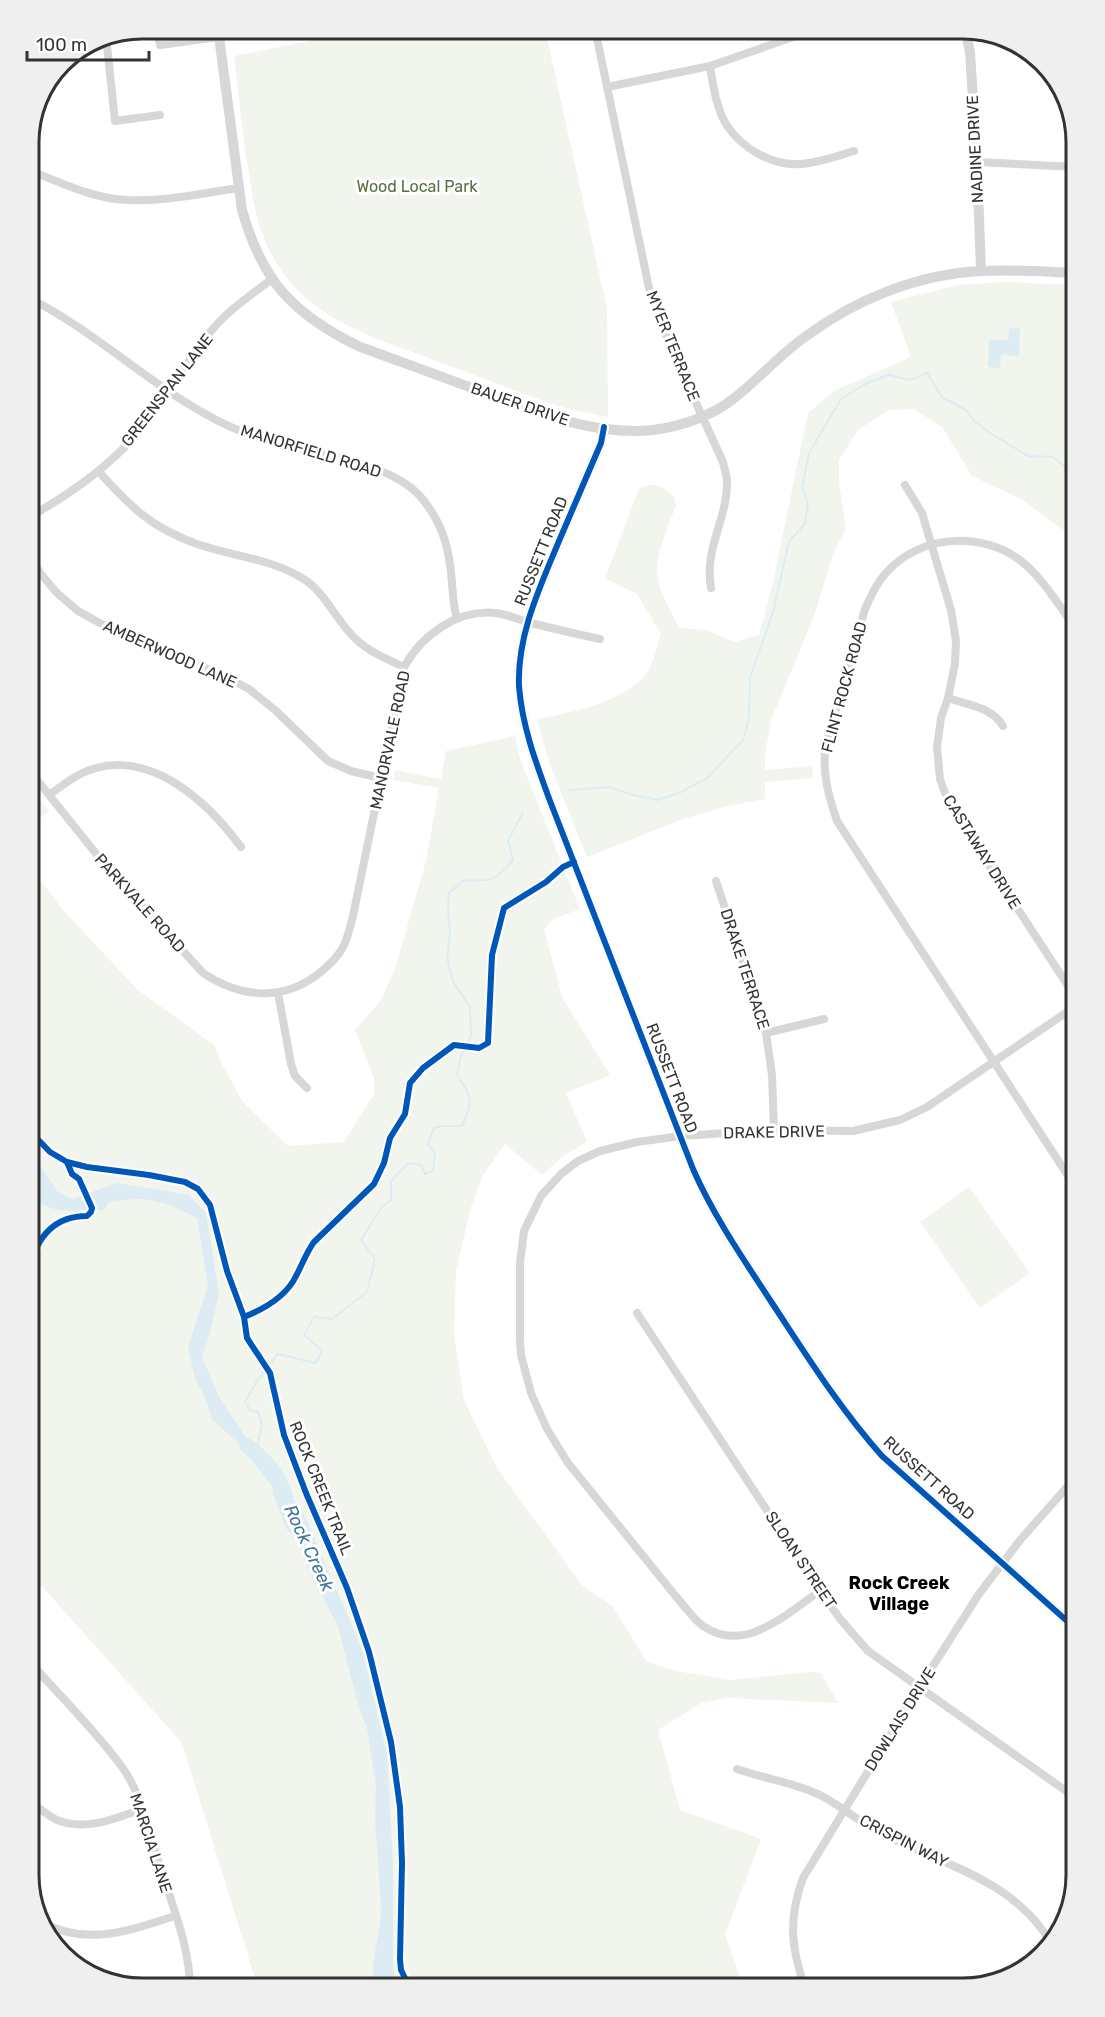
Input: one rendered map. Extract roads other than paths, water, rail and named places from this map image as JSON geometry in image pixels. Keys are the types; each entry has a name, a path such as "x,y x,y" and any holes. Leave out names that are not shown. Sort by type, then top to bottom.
{"street":[{"name":"BAUER DRIVE","path":"158,39 159,45 188,39"},
{"name":"BAUER DRIVE","path":"219,39 242,210 249,235 272,279 291,302 328,331 358,346 564,421 640,431 656,430 702,417 731,401 804,337 852,306 886,291 916,282 981,270 1066,273"},
{"name":"MYER TERRACE","path":"597,39 649,288 669,346 723,462 727,479 723,508 709,557 708,572 711,588"},
{"path":"608,87 710,66 787,39"},
{"name":"NADINE DRIVE","path":"967,39 977,162 981,270"},
{"path":"107,45 115,121 160,115"},
{"path":"710,66 716,101 726,124 742,142 762,156 778,163 800,164 854,151"},
{"path":"977,162 1066,166"},
{"path":"39,174 98,195 125,200 164,199 239,188"},
{"name":"GREENSPAN LANE","path":"39,512 99,472 137,434 197,349 221,320 272,279"},
{"name":"MANORFIELD ROAD","path":"39,303 89,334 202,413 244,433 378,469 403,482 420,496 438,522 450,564 454,609 458,619"},
{"name":"RUSSETT ROAD","path":"604,427 601,443 527,622 521,652 519,685 523,717 533,755 680,1136 699,1184 720,1223 828,1389 855,1425 882,1456 1066,1619"},
{"path":"99,472 130,506 167,531 198,544 279,567 304,578 322,596 349,633 360,643 379,656 404,667"},
{"name":"CASTAWAY DRIVE","path":"905,485 922,513 951,610 956,640 955,664 948,699 941,718 937,747 937,764 945,793 970,836 1066,981"},
{"name":"FLINT ROCK ROAD","path":"1066,615 1036,575 1020,560 1002,549 981,542 957,540 932,544 916,550 886,572 874,589 865,609 825,748 824,767 825,785 837,821 1066,1171"},
{"name":"AMBERWOOD LANE","path":"39,571 57,593 78,611 107,627 224,676 249,689 275,710 328,761 351,771 381,778"},
{"name":"MANORVALE ROAD","path":"278,993 298,987 313,978 334,960 343,947 353,916 404,667 424,639 445,624 458,619 495,613 600,639"},
{"path":"948,699 991,712 1004,726"},
{"path":"48,795 78,775 103,766 123,764 152,770 202,804 224,825 240,847"},
{"name":"PARKVALE ROAD","path":"39,783 110,871 203,973 218,983 236,990 253,994 278,993"},
{"name":"DRAKE TERRACE","path":"716,881 766,1033 772,1075 774,1130"},
{"path":"278,993 291,1064 295,1076 307,1088"},
{"name":"DRAKE DRIVE","path":"820,1591 759,1632 745,1636 721,1635 705,1628 695,1620 568,1463 547,1429 531,1393 521,1355 520,1340 520,1263 524,1232 541,1196 561,1174 578,1161 600,1151 680,1136 774,1130 853,1131 900,1120 927,1107 1066,1014"},
{"path":"766,1033 825,1019"},
{"name":"SLOAN STREET","path":"637,1313 820,1591 868,1651 1066,1790"},
{"name":"DOWLAIS DRIVE","path":"802,1978 793,1949 793,1922 796,1896 803,1878 843,1809 979,1594 1002,1563 1066,1490"},
{"name":"MARCIA LANE","path":"39,1673 123,1768 142,1809 175,1916 190,1978"},
{"name":"CRISPIN WAY","path":"737,1769 763,1778 789,1782 820,1796 884,1834 994,1884 1024,1908 1047,1935"},
{"path":"40,1809 60,1821 85,1825 103,1822 142,1809"},
{"path":"54,1928 69,1933 109,1935 175,1916"}],"water":[{"path":"1009,328 1020,329 1019,356 1001,355 1000,368 988,367 989,340 1008,340"},
{"path":"39,1164 57,1191 72,1199 117,1183 189,1195 206,1213 219,1293 210,1334 202,1357 218,1395 245,1436 302,1510 362,1649 387,1754 393,1863 393,1967 396,1978 373,1978 381,1906 375,1819 376,1786 367,1729 338,1626 308,1569 299,1543 286,1528 272,1486 238,1443 212,1419 195,1378 188,1347 208,1286 197,1219 169,1205 146,1199 109,1202 104,1210 59,1210 40,1203"}],"waterway":[{"path":"569,790 610,787 658,800 681,792 707,778 743,740 749,718 750,678 774,609 789,541 805,524 808,503 802,488 809,453 841,399 865,384 888,375 911,380 927,373 942,397 966,410 975,422 990,433 1028,456 1053,457 1066,467"},
{"path":"256,1452 262,1425 258,1412 250,1410 245,1402 257,1381 278,1354 316,1363 322,1351 304,1335 314,1317 332,1319 367,1292 375,1259 361,1240 381,1208 391,1200 391,1181 409,1163 421,1165 425,1174 433,1171 435,1153 428,1145 433,1129 441,1126 462,1126 466,1118 469,1095 457,1075 461,1056 471,1036 470,1007 453,982 447,957 450,935 449,893 464,880 492,879 507,867 513,860 508,840 523,813"},
{"name":"Rock Creek","path":"247,1446 273,1471 287,1503"}],"district":[{"name":"Rock Creek Village","path":"899,1593"}],"park label":[{"name":"Wood Local Park","path":"417,186"}]}
